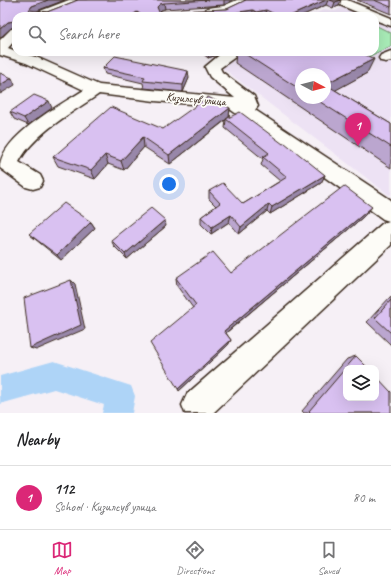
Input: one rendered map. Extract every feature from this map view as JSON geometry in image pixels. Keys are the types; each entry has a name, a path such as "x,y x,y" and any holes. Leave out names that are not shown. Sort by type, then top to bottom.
{"street":[{"path":"48,12 81,0"},
{"path":"197,12 226,9 246,0"},
{"path":"337,0 366,12"},
{"path":"379,17 391,22"},
{"path":"0,49 12,36"},
{"name":"Кизилсув улица","path":"0,49 12,53"},
{"name":"Кизилсув улица","path":"20,56 96,88 155,96 231,102 391,212"},
{"path":"227,56 212,67 215,74 248,100 253,117"},
{"path":"33,181 8,165 11,156 31,134 96,88"},
{"path":"198,406 391,230"}],"shaded area":[{"path":"344,6 358,12 319,12 325,9 335,11"},
{"path":"379,21 391,26 391,194 389,195 208,57 379,56"}],"green space":[{"path":"379,27 391,33 391,46 379,52"}],"building":[{"path":"0,0 48,0 32,6 29,10 47,12 12,12 12,21 8,22 0,29"},
{"path":"78,0 208,0 164,3 157,7 159,12 47,12"},
{"path":"246,0 326,0 299,12 270,12 266,10 256,12 253,10 239,12 159,12 227,9"},
{"path":"330,0 341,0 335,2"},
{"path":"374,0 391,0 391,7"},
{"path":"115,56 188,71 183,85 143,81 145,77 103,68"},
{"path":"248,56 368,56 374,59 331,81 331,68 295,68 295,86"},
{"path":"0,73 12,78 0,85"},
{"path":"331,88 391,124 391,147 323,104 331,104"},
{"path":"34,95 49,101 24,118 10,112"},
{"path":"208,97 230,108 169,155 143,137 121,161 105,155 91,170 53,157 111,107 163,129"},
{"path":"240,112 283,144 285,143 325,175 272,207 269,204 241,227 231,215 212,227 201,217 220,203 209,191 223,183 243,204 287,177 263,157 269,153 226,119"},
{"path":"344,186 372,207 224,331 231,340 178,389 150,343 196,305 176,278 213,252 231,273"},
{"path":"64,203 91,222 57,255 29,234"},
{"path":"151,208 165,220 125,254 111,240"},
{"path":"71,280 81,325 30,348 24,298"},
{"path":"391,300 391,333 375,318"},
{"path":"356,356 365,365 348,365"},
{"path":"343,371 343,401 379,401 379,379 391,392 391,413 311,413 309,411"}],"waterway":[{"path":"0,390 54,375 121,396 117,413"}],"place":[{"name":"112","path":"358,146"}]}
